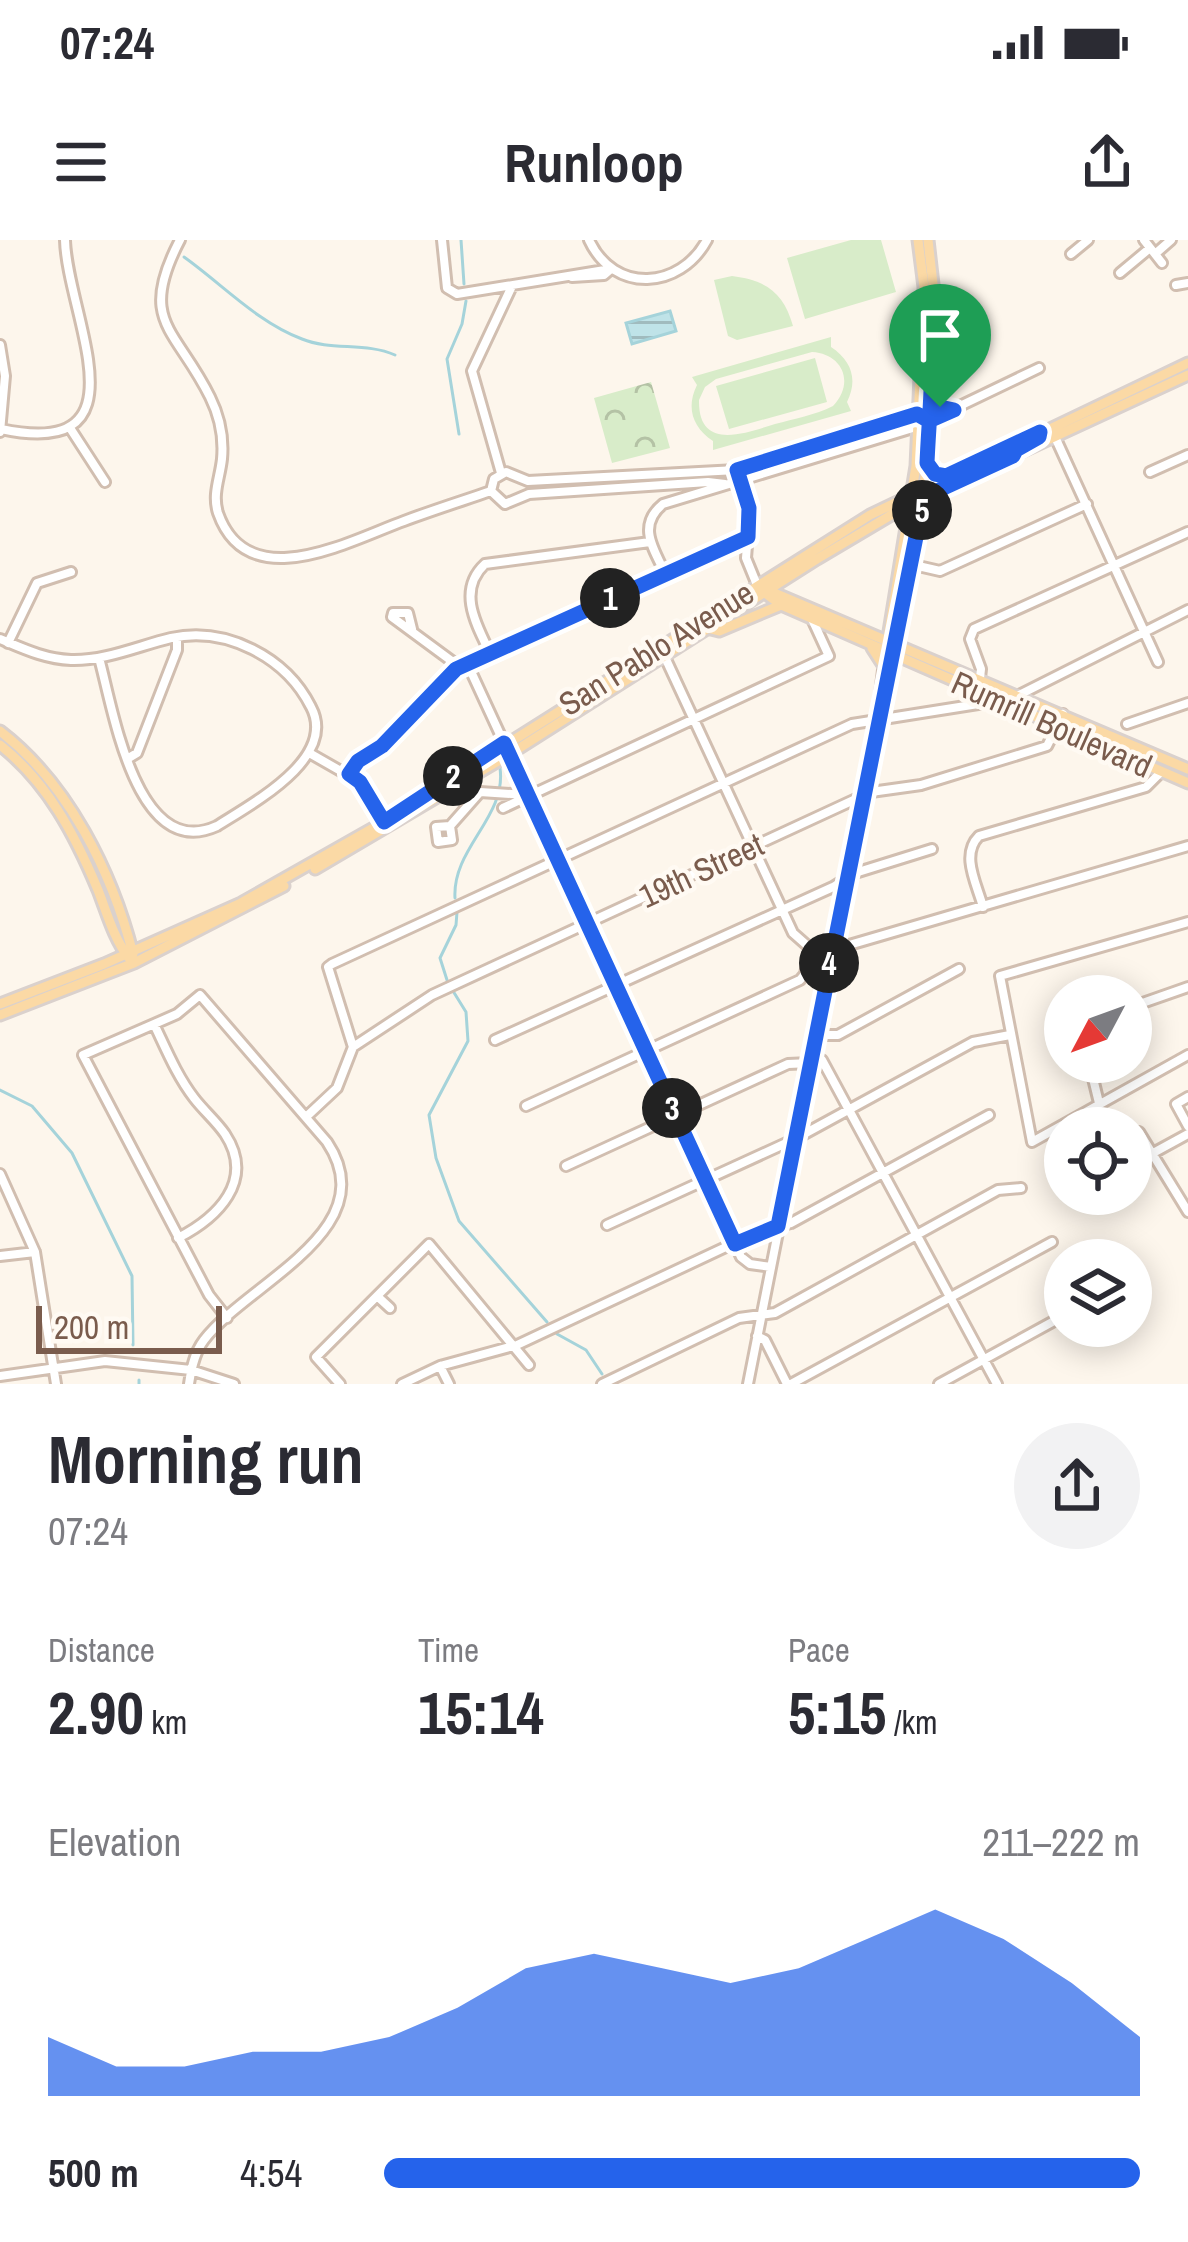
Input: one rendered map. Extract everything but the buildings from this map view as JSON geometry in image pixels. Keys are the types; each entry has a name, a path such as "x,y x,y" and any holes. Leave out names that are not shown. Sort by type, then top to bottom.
{"main road":[{"path":"909,526 891,510 921,465 916,428 924,287 918,240"},
{"path":"890,646 900,618 929,421 934,287 928,240"},
{"name":"San Pablo Avenue","path":"0,1004 245,909 510,754 663,652 946,476 1188,364"},
{"name":"San Pablo Avenue","path":"919,494 1188,375"},
{"path":"931,391 940,407 954,410"},
{"path":"1055,436 1075,415"},
{"path":"1013,456 1037,440 1040,432"},
{"path":"921,465 946,476"},
{"path":"890,646 908,564 909,526 919,494"},
{"name":"San Pablo Avenue","path":"0,1015 242,903 384,822 504,743 711,629 763,589 891,510"},
{"path":"789,577 789,591 798,601"},
{"name":"Rumrill Boulevard","path":"763,589 798,601 993,698 1188,783"},
{"name":"Rumrill Boulevard","path":"763,589 781,604 812,618 864,640 923,654 1188,769"},
{"path":"711,629 719,631 781,604"},
{"path":"900,618 905,635 923,654"},
{"path":"864,640 883,664"},
{"path":"993,698 995,693 1012,699 1019,695"},
{"path":"0,731 45,773 80,822 131,956"},
{"path":"0,745 30,773 64,819 131,956"}],"street":[{"path":"0,345 1,430 40,436 70,428 88,406 92,380 64,240"},
{"path":"180,240 161,297 162,319 218,414 222,460 215,499 225,530 245,546 272,557 305,558 491,491"},
{"path":"442,240 449,290 458,294 611,269"},
{"path":"589,240 611,269 651,281 689,265 707,240"},
{"path":"1071,254 1088,240"},
{"path":"1120,273 1150,247 1171,240"},
{"path":"1150,247 1162,263"},
{"path":"1176,285 1188,283"},
{"path":"501,473 472,371 512,286"},
{"path":"665,573 650,542 649,520 658,507 916,428 1039,368"},
{"path":"491,491 494,478 501,473 519,479 737,470 917,414 929,421"},
{"path":"70,428 105,482"},
{"path":"1055,436 1158,662"},
{"path":"1150,472 1188,455"},
{"path":"737,470 749,508 746,558 763,589"},
{"path":"519,479 520,495"},
{"path":"491,491 505,504 520,495 708,482 727,485"},
{"path":"908,564 940,571 1087,505"},
{"path":"980,678 982,669 969,633 1188,532"},
{"path":"349,774 456,669 748,537"},
{"path":"491,655 470,599 473,579 484,564 650,542"},
{"path":"71,572 38,583 4,641 42,657 100,658 177,637 235,641 278,666 308,700 316,715 311,754 224,823 201,832 175,828 157,815 127,759 100,658"},
{"path":"1019,695 1188,610"},
{"path":"503,808 829,656 812,618"},
{"path":"412,629 456,669"},
{"path":"127,759 137,753 177,650 177,637"},
{"path":"748,1384 890,646"},
{"path":"877,719 882,713 890,646"},
{"path":"663,652 782,910 800,942 811,948 832,950 1188,846"},
{"path":"468,665 741,1257 771,1267"},
{"path":"353,1047 328,968 852,724 993,698"},
{"path":"1127,724 1188,703"},
{"path":"1058,726 1063,714"},
{"name":"19th Street","path":"306,1117 337,1088 353,1047 432,995 871,792 921,785 1042,748 1058,726"},
{"path":"311,754 360,782 384,822"},
{"path":"983,907 969,855 979,836 1146,787 1161,772"},
{"path":"450,826 473,799 489,791 528,795"},
{"path":"495,1040 855,873 932,849"},
{"path":"1188,922 1000,976 1032,1142 1188,1055"},
{"path":"526,1106 800,980 806,974 811,948"},
{"path":"816,1035 838,1035 959,969"},
{"path":"1152,1000 1188,987"},
{"path":"189,1384 204,1340 320,1236 336,1216 341,1186 339,1165 306,1117 200,995 177,1014 83,1055 209,1295 227,1318"},
{"path":"154,1024 175,1068 225,1134 234,1156 235,1173 219,1211 178,1238"},
{"path":"607,1225 795,1139 974,1042 1010,1035"},
{"path":"566,1166 788,1064 820,1058 997,1384"},
{"path":"1094,1083 1099,1103"},
{"path":"1154,1152 1185,1132 1176,1104 1188,1097"},
{"path":"402,1384 440,1366 517,1346 735,1244 791,1223 989,1115"},
{"path":"1152,1149 1188,1212"},
{"path":"0,1174 35,1252 56,1384"},
{"path":"602,1384 740,1318 760,1318 998,1190 1021,1188"},
{"path":"340,1384 316,1357 429,1244 529,1365"},
{"path":"757,1336 770,1349 789,1384 1044,1246"},
{"path":"0,1256 35,1252"},
{"path":"377,1296 390,1308"},
{"path":"938,1384 1044,1326"},
{"path":"0,1376 105,1360 191,1370 234,1384"},
{"path":"440,1366 449,1384"}],"green space":[{"path":"851,240 881,240 896,292 805,319 787,258"},
{"path":"732,276 772,290 793,326 737,340 728,336 714,280"},
{"path":"831,337 831,347 851,372 847,402 851,411 713,450 713,441 693,416 697,385 692,377","holes":["812,352 838,364 844,379 833,406 738,434 715,433 706,427 699,400 716,379"]},
{"path":"815,358 827,402 729,429 716,386"},
{"path":"651,382 670,448 612,463 594,398"}],"water":[{"path":"670,311 676,331 632,344 626,323"}],"waterway":[{"path":"461,240 464,284"},
{"path":"184,257 286,332 313,343 395,355"},
{"path":"459,434 447,359 466,301"},
{"path":"455,898 462,863 496,802 500,768"},
{"path":"447,980 440,958 457,912"},
{"path":"453,991 466,1012 468,1041 429,1115 436,1158 459,1221 547,1322"},
{"path":"0,1090 32,1106 72,1153 132,1276 133,1345"},
{"path":"557,1334 586,1350 602,1374"}],"route":[{"path":"940,407 931,391 929,421 927,463 935,474 946,476 1040,432 1039,437 1013,456 924,497 778,1226 735,1244 504,743 384,822 360,782 349,774 456,669 748,537 749,508 737,470 917,414 929,421 954,410 940,407"}]}
